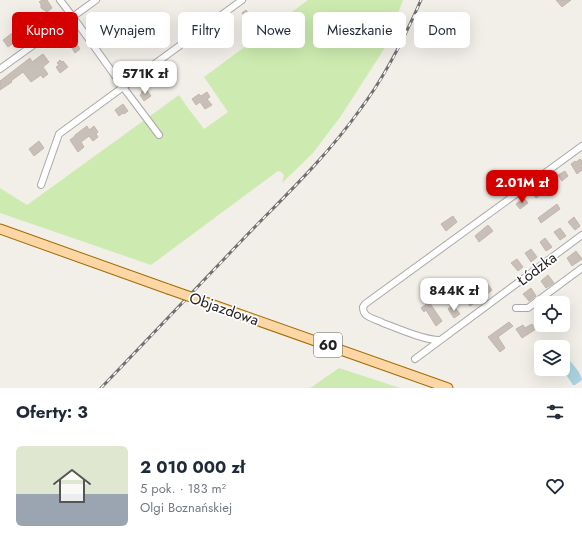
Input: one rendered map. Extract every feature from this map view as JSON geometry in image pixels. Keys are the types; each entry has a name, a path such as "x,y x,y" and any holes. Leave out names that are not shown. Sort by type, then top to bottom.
{"main road":[{"name":"Objazdowa","path":"0,229 448,388"}],"street":[{"path":"60,0 69,12"},
{"path":"78,13 96,0"},
{"path":"41,185 59,134 242,0"},
{"path":"78,24 159,135"},
{"path":"0,68 29,48"},
{"path":"439,340 431,340 372,318 364,313 363,307 365,304 582,146"},
{"name":"Łódzka","path":"415,359 582,235"},
{"path":"516,308 528,308 582,268"}],"green space":[{"path":"308,0 403,0 399,12 313,12 313,48 385,48 341,116 313,153 282,183 284,175 278,171 151,265 0,213 0,188 27,205 179,95 204,129 228,112 204,77 243,48 305,48 305,12 292,12"},
{"path":"339,368 400,388 310,388"}],"water":[{"path":"570,361 579,372 582,380 573,385 567,376 570,376"}],"building":[{"path":"42,0 47,0 52,8 47,12 41,8 41,4 39,2"},
{"path":"556,0 571,0 562,7"},
{"path":"12,33 12,44 8,47 3,40"},
{"path":"78,46 80,49 75,53 72,48 78,48"},
{"path":"43,54 49,62 43,67 48,74 43,78 41,75 31,82 23,72 0,90 0,81 30,58 32,62"},
{"path":"60,60 62,62 63,61 68,67 60,73 56,67 59,65 57,63"},
{"path":"146,89 151,96 144,101 140,95 142,93 141,92"},
{"path":"207,92 210,97 207,99 212,105 205,109 200,102 196,105 192,99 199,94 201,96"},
{"path":"123,104 128,111 119,116 115,110"},
{"path":"87,126 89,130 94,126 98,132 96,134 98,137 93,141 89,136 81,142 84,147 78,152 70,140"},
{"path":"39,141 44,148 34,156 29,149"},
{"path":"580,159 582,161 582,170 577,174 571,164"},
{"path":"565,171 568,176 562,181 558,175"},
{"path":"540,185 545,192 536,198 531,192"},
{"path":"524,198 528,203 520,209 516,204"},
{"path":"557,204 560,209 541,223 538,218"},
{"path":"453,216 457,222 446,231 441,224"},
{"path":"574,217 580,226 575,230 568,222"},
{"path":"488,225 493,231 479,242 475,236"},
{"path":"560,228 566,236 560,240 554,232"},
{"path":"545,238 552,247 546,251 540,242"},
{"path":"531,249 537,257 531,262 525,253"},
{"path":"576,251 582,259 572,266 567,258"},
{"path":"517,259 523,267 518,271 511,263"},
{"path":"548,275 554,283 546,288 541,281"},
{"path":"486,282 492,290 486,295 479,286"},
{"path":"531,288 536,296 529,301 523,294"},
{"path":"469,293 476,302 470,306 464,298"},
{"path":"429,302 442,321 436,326 426,310 424,312 421,308"},
{"path":"453,305 460,314 454,318 448,309"},
{"path":"509,322 513,326 498,337 505,348 500,352 488,337"},
{"path":"532,324 534,330 522,338 516,329 523,325 525,328"}],"railway":[{"path":"101,388 306,175 347,128 386,71 421,0"}]}
